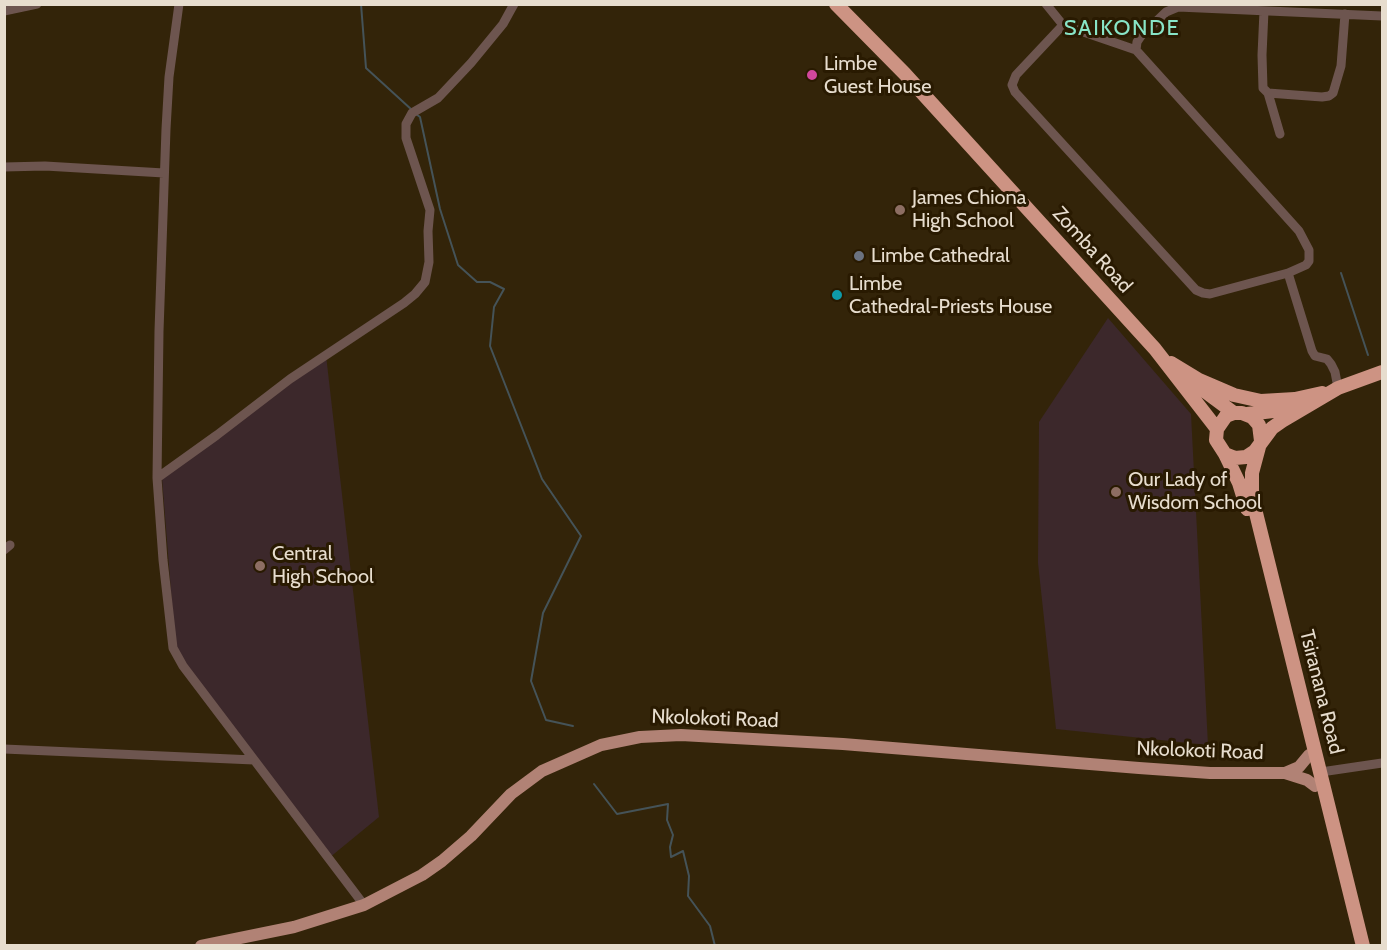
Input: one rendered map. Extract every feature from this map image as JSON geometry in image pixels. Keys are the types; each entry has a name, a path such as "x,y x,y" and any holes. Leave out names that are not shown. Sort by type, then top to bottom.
{"highway":[{"name":"Zomba Road","path":"844,7 1166,362 1217,429"},
{"name":"Zomba Road","path":"1166,362 1241,413"},
{"path":"1166,362 1234,395 1261,401 1294,399 1336,389 1383,372"},
{"path":"1317,400 1282,410 1241,413 1222,420 1217,429 1218,445 1225,454 1241,458 1251,454 1272,428 1336,389"},
{"path":"1241,413 1259,425 1260,444"},
{"name":"Tsiranana Road","path":"1260,444 1252,473 1252,492 1256,513 1363,945"},
{"name":"Tsiranana Road","path":"1225,454 1244,496 1354,945"}],"main road":[{"name":"Nkolokoti Road","path":"201,945 294,927 364,905 422,875 442,861 471,836 511,794 543,771 601,745 640,737 681,735 808,742 1210,773 1285,773 1308,780 1315,786"},
{"name":"Nkolokoti Road","path":"1285,773 1299,767 1309,755"}],"street":[{"path":"4,11 38,4"},
{"path":"179,4 169,77 164,173 157,478 173,648 183,666 364,905"},
{"path":"157,478 290,379 410,298 425,282 429,262 430,210 406,138 406,124 415,111 438,98 471,63 503,24 514,4"},
{"path":"1046,4 1063,25 1136,50 1299,231 1309,250 1309,261 1301,269 1288,273 1210,294 1199,292 1015,92 1012,85 1013,80 1063,25"},
{"path":"1136,50 1141,36 1172,8 1178,7 1383,16"},
{"path":"1264,11 1263,88 1268,93 1280,134"},
{"path":"1268,93 1322,97 1333,93 1337,86 1341,66 1345,14"},
{"path":"4,167 45,166 164,173"},
{"path":"1288,273 1312,351 1315,356 1327,359 1331,364 1335,372 1336,389"},
{"path":"4,749 254,760"},
{"path":"1321,772 1383,763"}],"shaded area":[{"name":"Our Lady of Wisdom School","path":"1108,318 1191,414 1208,745 1056,729 1038,563 1039,422"},
{"name":"Central High School","path":"326,355 379,817 329,858 176,654 162,478"}],"waterway":[{"path":"361,4 366,68 412,110"},
{"path":"416,114 420,117 440,209 458,265 477,282 490,282 504,289 494,307 490,346 542,479 581,536 543,613 531,681 546,720 573,726"},
{"path":"1341,273 1368,355"},
{"path":"594,784 617,814 668,804 667,820 673,835 670,847 671,857 683,851 689,876 688,896 710,926 715,946"}],"place":[{"name":"Limbe Guest House","path":"812,75"},
{"name":"James Chiona High School","path":"900,210"},
{"name":"Limbe Cathedral","path":"859,256"},
{"name":"Limbe Cathedral-Priests House","path":"837,295"},
{"name":"Our Lady of Wisdom School","path":"1116,492"},
{"name":"Central High School","path":"260,566"}],"district":[{"name":"SAIKONDE","path":"1122,29"}]}
